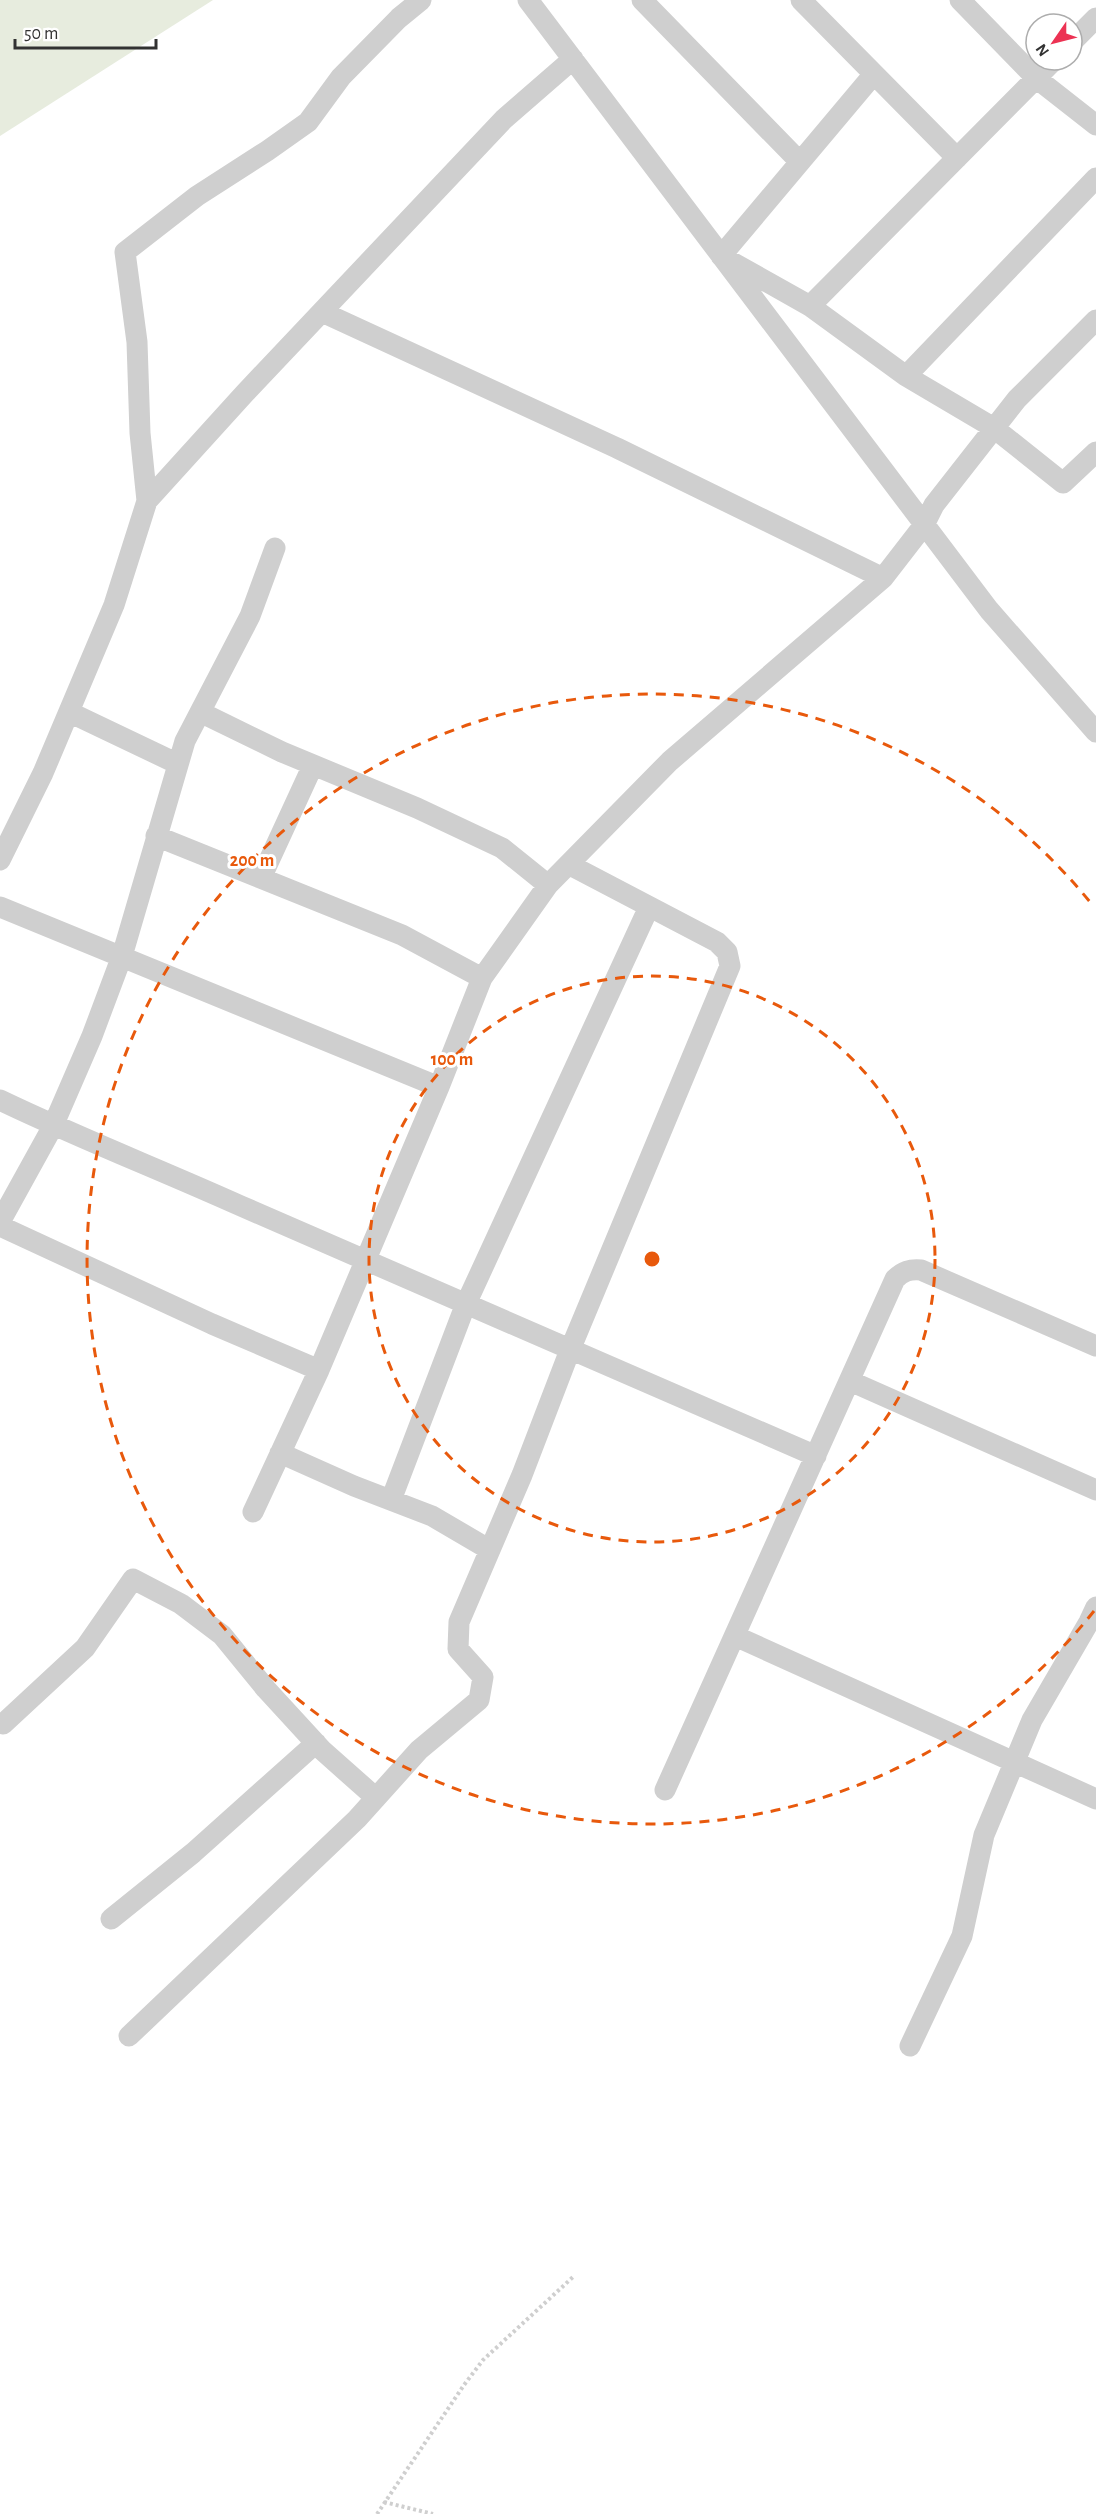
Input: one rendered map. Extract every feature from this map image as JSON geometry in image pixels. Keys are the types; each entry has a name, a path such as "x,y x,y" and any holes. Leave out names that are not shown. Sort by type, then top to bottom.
{"street":[{"path":"0,860 43,774 114,605 147,501 140,433 137,342 125,252 196,196 308,122 341,77 399,18 421,0"},
{"path":"528,0 989,610 1096,732"},
{"path":"642,0 799,161"},
{"path":"801,0 957,158"},
{"path":"960,0 1036,78 1096,125"},
{"path":"1084,30 1096,18"},
{"path":"147,501 504,119 573,60"},
{"path":"810,306 1042,72"},
{"path":"721,256 874,74"},
{"path":"906,376 1096,178"},
{"path":"721,256 810,306 906,376 994,428 1063,483 1096,452"},
{"path":"322,312 617,448 883,578"},
{"path":"253,1512 319,1370 439,1087 482,978 548,885 670,761 883,578 924,525 934,506 1017,399 1096,320"},
{"path":"0,1222 53,1126 92,1035 122,956 184,741 250,616 275,548"},
{"path":"69,712 178,764"},
{"path":"200,712 313,765 417,808 502,848 548,885"},
{"path":"261,878 313,765"},
{"path":"156,836 402,935 482,978"},
{"path":"129,2036 357,1819 419,1750 479,1700 483,1677 458,1648 459,1622 730,966 723,946 570,865"},
{"path":"0,907 439,1087"},
{"path":"391,1500 465,1306 649,907"},
{"path":"0,1100 53,1126 139,1161 465,1306 816,1456"},
{"path":"0,1226 212,1324 319,1370"},
{"path":"665,1790 895,1279 900,1274 914,1269 921,1270 1096,1346"},
{"path":"850,1381 1096,1490"},
{"path":"280,1454 432,1516 490,1550"},
{"path":"3,1724 85,1648 133,1579 181,1604 222,1635 316,1743 376,1798"},
{"path":"910,2046 962,1936 984,1835 1032,1720 1096,1606"},
{"path":"735,1636 1096,1799"},
{"path":"111,1919 193,1852 316,1743"}],"path":[{"path":"377,2514 483,2360 573,2277"},
{"path":"384,2502 433,2514"}],"shaded area":[{"path":"0,0 213,0 0,136"}]}
